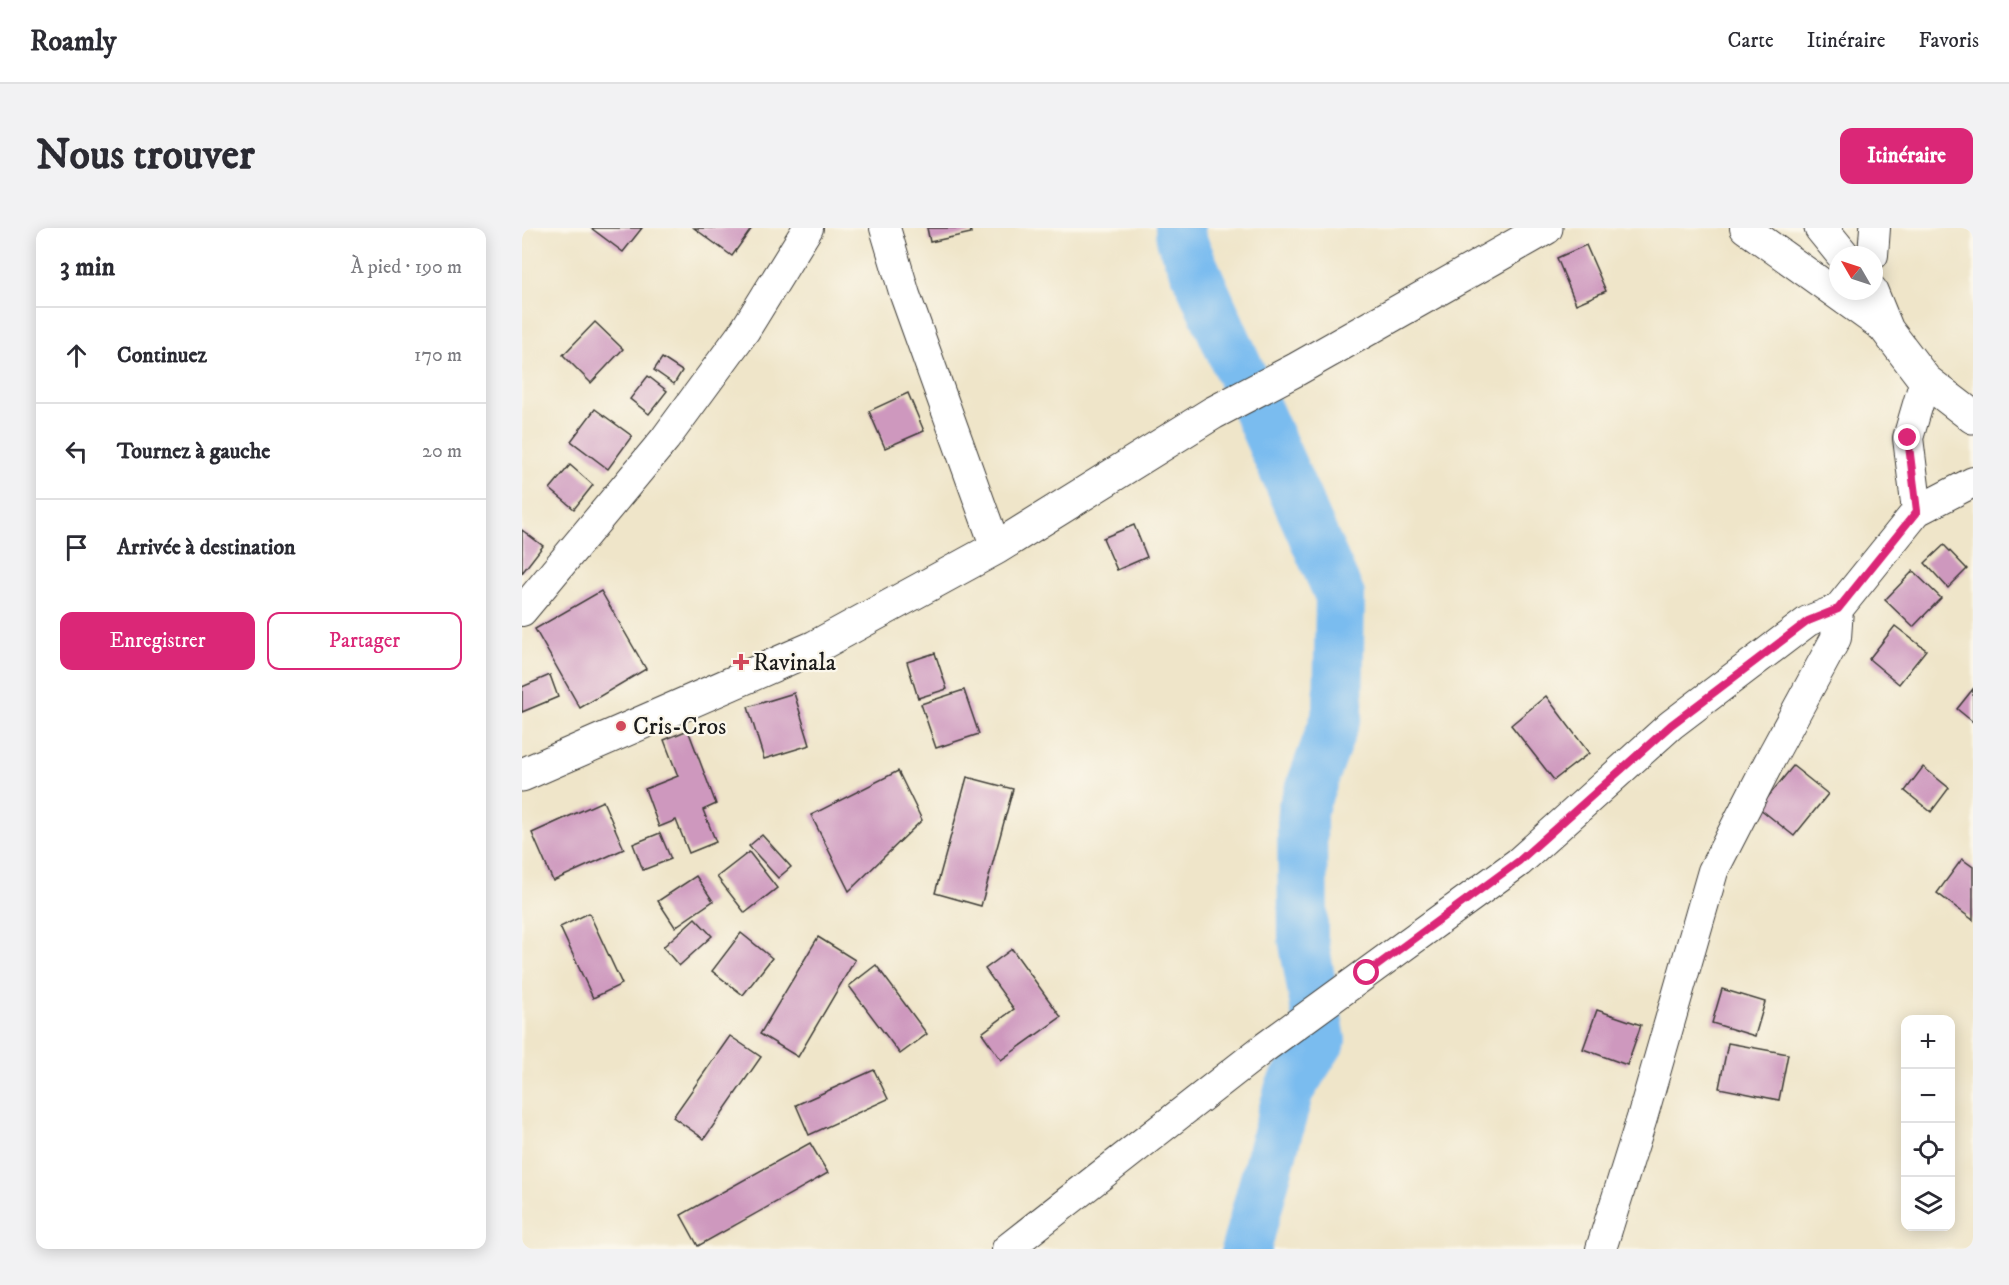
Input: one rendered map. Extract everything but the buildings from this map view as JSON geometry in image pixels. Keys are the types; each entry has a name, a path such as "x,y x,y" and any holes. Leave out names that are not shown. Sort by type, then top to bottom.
{"main road":[{"path":"522,775 815,647 996,548 1213,413 1297,369 1546,228"},
{"path":"1821,228 1836,246"},
{"path":"1875,300 1887,330 1925,381 1973,417"}],"street":[{"path":"522,611 665,439 745,330 808,228"},
{"path":"885,228 905,295 996,548"},
{"path":"1744,228 1887,330"},
{"path":"1874,246 1875,228"},
{"path":"1917,511 1908,438 1925,381"},
{"path":"1007,1249 1264,1048 1519,861 1671,725 1808,621 1838,609 1917,511 1973,482"},
{"path":"1601,1249 1642,1118 1713,871 1836,638 1838,609"}],"waterway":[{"path":"1180,228 1181,239 1340,596 1338,712 1302,811 1303,938 1321,1040 1289,1090 1246,1249"}],"place":[{"name":"Ravinala","path":"741,662"},
{"name":"Cris-Cros","path":"621,726"}],"route":[{"path":"1367,973 1519,861 1671,725 1808,621 1838,609 1917,511 1908,438"}]}
